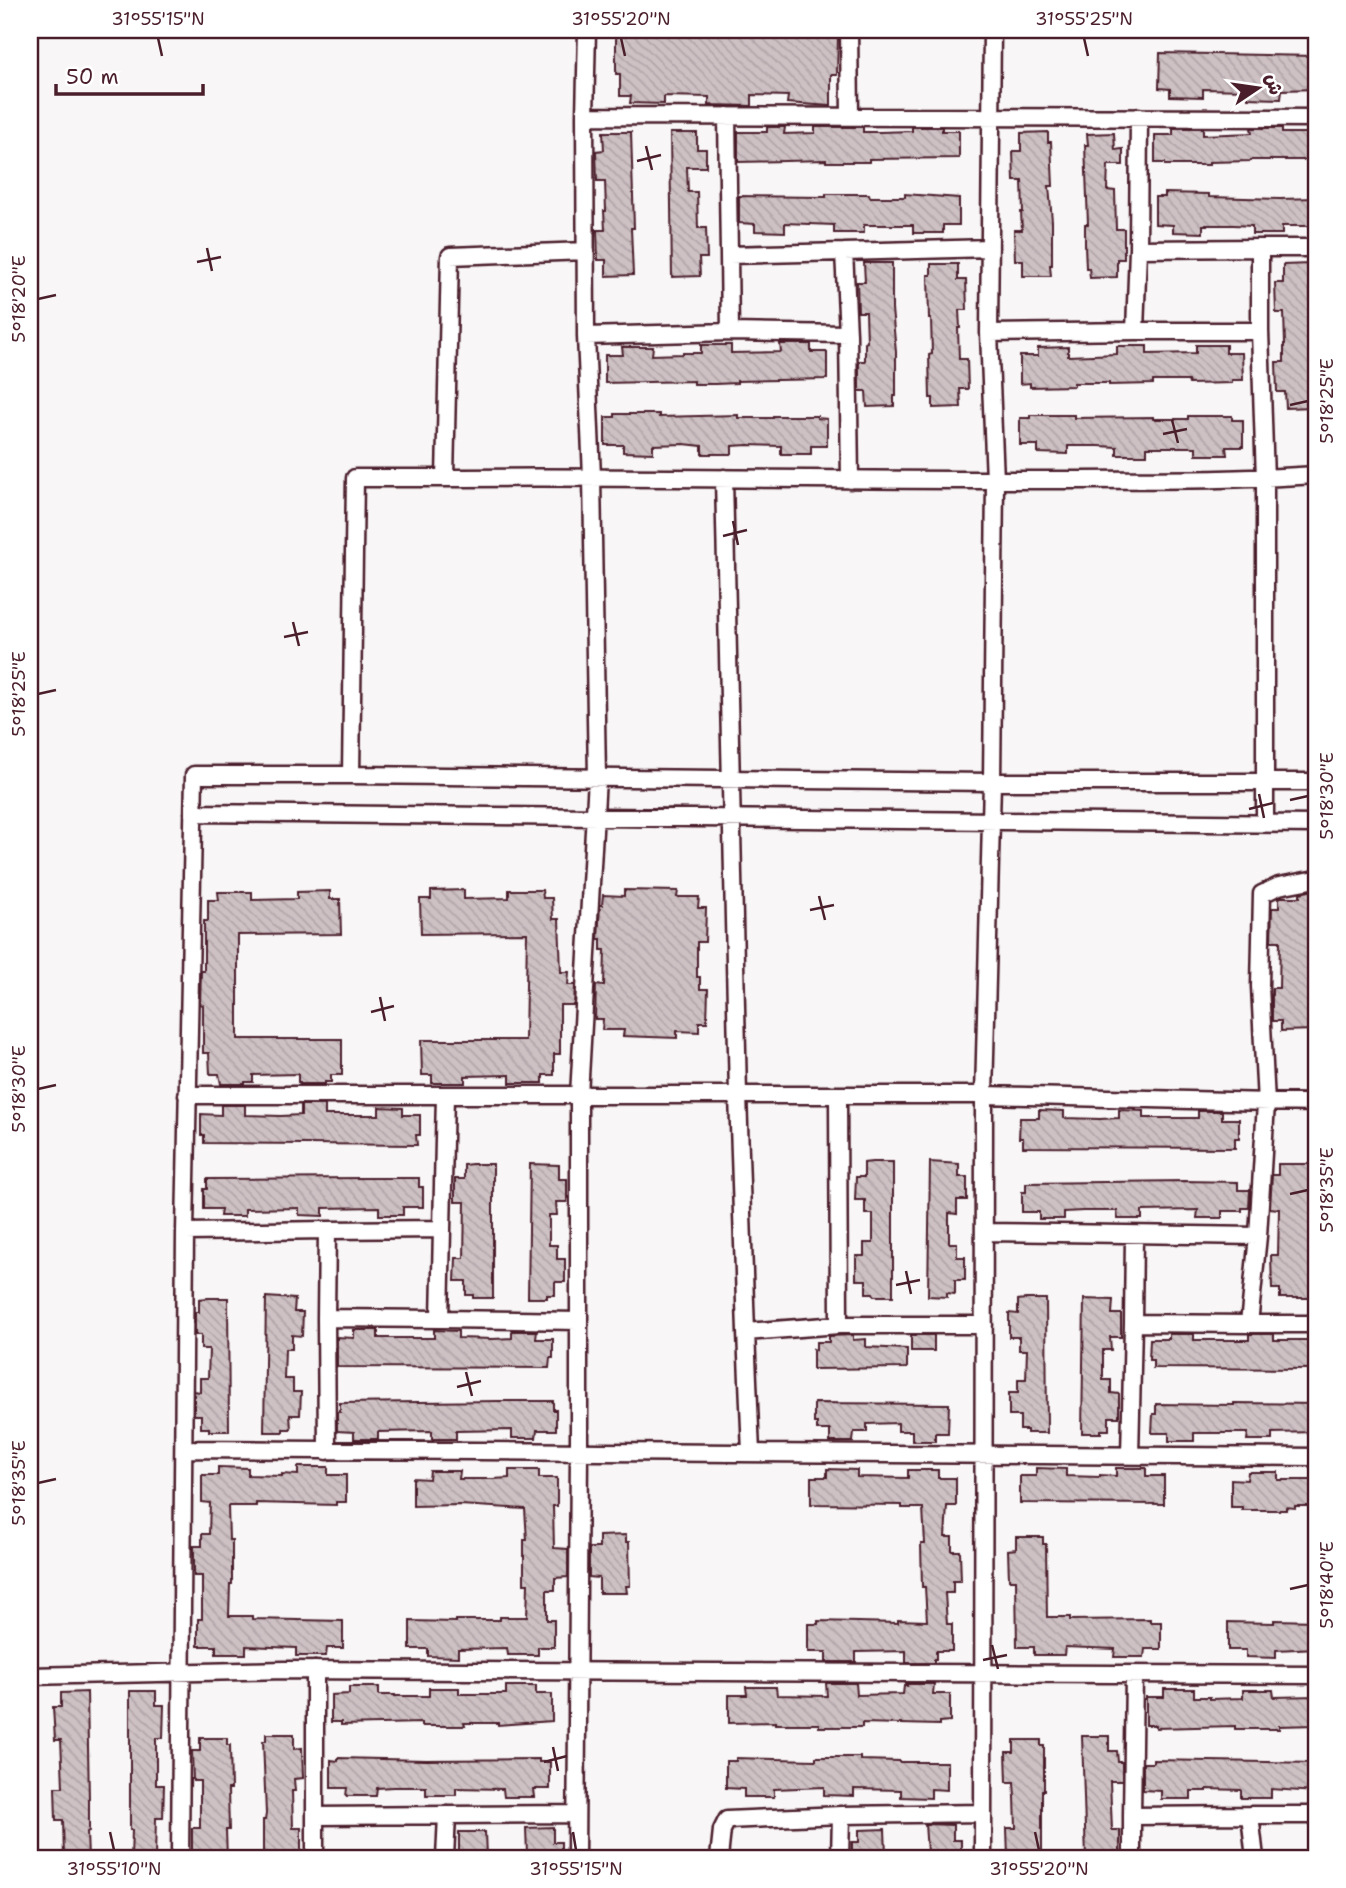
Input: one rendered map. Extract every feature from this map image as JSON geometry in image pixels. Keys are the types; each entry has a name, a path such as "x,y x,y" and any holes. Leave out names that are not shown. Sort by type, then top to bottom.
{"street":[{"path":"576,1858 579,1095 597,778 592,477 586,336 587,30"},
{"path":"849,30 850,116"},
{"path":"984,1858 984,1095 992,782 995,480 989,333 992,30"},
{"path":"585,116 1316,118"},
{"path":"727,116 730,332"},
{"path":"1135,331 1139,117"},
{"path":"729,255 990,248"},
{"path":"1260,248 1265,478 1265,823"},
{"path":"1138,249 1316,248"},
{"path":"445,478 450,256 586,251"},
{"path":"844,253 850,480"},
{"path":"989,333 1260,331"},
{"path":"586,336 730,332 848,334"},
{"path":"352,775 355,478 995,480 1265,478 1316,475"},
{"path":"724,478 738,1095 751,1453"},
{"path":"180,1858 184,1232 194,775 1316,782"},
{"path":"193,814 1316,824"},
{"path":"1249,1324 1258,1236 1266,1103 1260,986 1262,894 1279,886 1316,878"},
{"path":"187,1095 984,1095 1316,1103"},
{"path":"440,1320 445,1095"},
{"path":"838,1095 839,1325"},
{"path":"184,1232 442,1229"},
{"path":"327,1230 327,1451"},
{"path":"984,1232 1258,1236"},
{"path":"1130,1456 1134,1235"},
{"path":"326,1318 579,1321"},
{"path":"1133,1323 1316,1324"},
{"path":"746,1332 839,1325 984,1325"},
{"path":"184,1449 1316,1457"},
{"path":"315,1670 315,1858"},
{"path":"30,1676 315,1670 1316,1675"},
{"path":"1132,1858 1134,1675"},
{"path":"719,1858 722,1830 727,1820 984,1813"},
{"path":"315,1816 576,1814"},
{"path":"446,1858 447,1815"},
{"path":"840,1858 841,1815"},
{"path":"1250,1815 1255,1858"},
{"path":"1132,1816 1316,1815"}],"building":[{"path":"833,30 833,36 838,36 837,75 831,75 831,106 787,103 788,96 752,95 752,106 709,105 709,97 664,96 664,104 630,103 631,96 620,96 620,74 616,74 616,31"},
{"path":"1160,53 1316,56 1316,89 1282,90 1281,99 1248,98 1248,90 1203,89 1203,97 1170,96 1170,89 1159,88"},
{"path":"767,127 785,127 784,134 815,133 815,127 863,127 863,132 880,132 912,131 912,127 942,127 942,131 959,131 959,158 869,159 869,162 738,162 738,132 767,132"},
{"path":"1173,128 1203,128 1203,135 1252,133 1251,128 1282,128 1282,133 1316,133 1316,160 1251,160 1209,162 1209,165 1155,163 1155,135 1173,135"},
{"path":"603,132 631,132 633,275 606,276 606,260 598,260 597,230 605,230 606,211 605,181 597,181 596,151 604,150"},
{"path":"1048,132 1053,186 1049,186 1052,221 1051,276 1023,276 1023,260 1015,260 1014,230 1022,230 1023,212 1022,181 1014,181 1013,151 1021,151 1021,133"},
{"path":"670,133 697,133 697,149 706,149 706,167 687,167 688,192 697,192 698,228 706,228 707,258 699,258 700,276 672,277"},
{"path":"1114,133 1115,150 1123,149 1123,165 1108,165 1107,190 1115,191 1116,229 1124,229 1124,259 1117,259 1117,277 1090,278 1089,268 1086,268 1085,245 1085,224 1088,224 1085,145 1088,145 1087,134"},
{"path":"1165,193 1209,194 1209,197 1316,198 1316,226 1282,226 1282,234 1252,234 1252,226 1234,225 1203,225 1203,233 1173,232 1173,225 1155,224 1155,197 1165,197"},
{"path":"826,194 905,197 905,194 959,198 959,225 943,225 943,233 913,233 913,225 864,225 864,233 834,233 834,225 785,223 785,232 755,231 755,224 739,223 739,196 826,197"},
{"path":"864,263 892,263 896,352 894,406 867,407 866,391 859,391 859,361 865,361 867,342 866,312 858,312 857,282 865,282"},
{"path":"931,264 958,264 958,280 966,280 967,310 959,310 958,328 959,359 967,359 968,389 960,389 961,407 933,408 933,398 930,398 929,355 932,354 928,275 931,275"},
{"path":"1310,264 1313,407 1286,408 1285,392 1277,392 1276,362 1284,362 1285,344 1284,313 1276,313 1275,283 1283,283 1283,265"},
{"path":"780,344 811,344 811,352 827,352 827,379 715,384 694,384 694,381 605,383 605,355 623,355 622,347 653,347 652,355 701,353 701,345 731,345 731,353 781,352"},
{"path":"1196,345 1226,345 1226,353 1242,353 1243,380 1232,380 1232,383 1153,381 1153,384 1074,383 1074,386 1030,387 1030,383 1020,384 1020,356 1038,356 1038,348 1068,347 1068,356 1117,354 1117,346 1147,346 1147,354 1196,353"},
{"path":"615,414 659,414 659,417 738,415 738,418 817,416 827,419 827,446 811,446 811,454 781,454 781,446 748,445 732,446 732,454 702,454 702,446 684,444 653,445 653,453 623,452 623,445 605,445 605,417 615,417"},
{"path":"1030,415 1153,419 1232,416 1232,420 1243,420 1243,447 1226,447 1227,455 1196,455 1196,447 1147,447 1147,455 1117,455 1117,447 1099,446 1068,446 1068,454 1038,453 1038,445 1020,445 1020,418 1030,418"},
{"path":"464,890 464,899 509,898 509,890 542,890 543,898 552,898 553,919 559,919 561,972 569,972 568,985 575,985 574,1005 560,1005 560,1054 554,1054 554,1075 543,1075 543,1083 510,1083 510,1075 465,1076 465,1083 432,1083 432,1075 422,1075 421,1040 525,1040 527,933 421,934 420,899 431,899 431,891"},
{"path":"624,890 678,891 677,897 699,897 698,908 706,908 705,942 697,942 697,977 700,977 700,989 708,989 707,1022 699,1022 699,1032 677,1031 677,1038 623,1036 624,1030 602,1030 603,1019 595,1019 596,985 604,986 605,950 601,950 601,939 598,939 600,905 603,895 624,896"},
{"path":"1314,890 1315,1030 1281,1031 1281,1021 1272,1021 1272,988 1279,988 1280,941 1271,941 1272,908 1279,908 1281,897 1300,897 1300,893"},
{"path":"330,891 330,899 340,899 341,934 238,935 238,1039 342,1039 342,1075 331,1075 331,1082 325,1084 300,1084 298,1074 253,1075 253,1082 221,1084 219,1074 210,1074 209,1053 203,1053 201,971 204,971 204,921 208,921 208,900 219,900 218,892 252,892 252,900 297,899 297,892"},
{"path":"221,1105 245,1105 245,1115 281,1116 301,1115 301,1105 325,1105 325,1115 379,1115 379,1107 403,1108 403,1115 420,1115 420,1135 416,1135 417,1145 204,1143 204,1135 201,1135 201,1114 221,1115"},
{"path":"1039,1110 1064,1111 1064,1118 1100,1119 1119,1118 1119,1110 1144,1111 1144,1118 1198,1118 1198,1111 1222,1111 1222,1119 1239,1119 1239,1138 1235,1138 1235,1148 1023,1147 1023,1138 1019,1138 1020,1118 1039,1118"},
{"path":"893,1162 893,1296 866,1293 866,1280 856,1280 856,1256 864,1256 864,1243 873,1243 873,1214 865,1214 865,1200 855,1200 856,1177 864,1177 864,1163"},
{"path":"930,1162 959,1164 959,1177 967,1177 967,1200 957,1200 957,1214 949,1213 949,1243 957,1243 957,1257 965,1257 965,1280 955,1280 955,1294 947,1293 947,1297 928,1296"},
{"path":"493,1164 493,1298 473,1298 473,1295 466,1295 466,1281 455,1281 456,1258 464,1258 465,1202 455,1202 455,1179 464,1179 464,1165"},
{"path":"530,1164 559,1165 559,1179 567,1179 567,1202 556,1202 557,1215 549,1215 549,1245 557,1245 557,1259 565,1259 565,1282 555,1282 555,1295 547,1295 547,1298 528,1298"},
{"path":"1278,1164 1314,1164 1315,1298 1280,1298 1280,1289 1272,1289 1271,1255 1278,1255 1279,1209 1270,1208 1272,1175 1278,1175"},
{"path":"419,1178 419,1187 423,1187 423,1207 403,1207 403,1215 379,1215 379,1207 323,1208 323,1216 299,1215 299,1208 245,1209 245,1216 220,1216 221,1209 204,1209 207,1179"},
{"path":"1238,1182 1238,1190 1250,1190 1249,1208 1242,1208 1242,1211 1222,1211 1222,1218 1197,1218 1198,1210 1142,1211 1142,1219 1118,1219 1117,1211 1064,1212 1064,1219 1039,1219 1039,1212 1022,1212 1022,1192 1026,1192 1026,1183"},
{"path":"266,1297 295,1299 294,1312 303,1312 302,1336 292,1335 292,1349 285,1349 284,1379 293,1379 293,1392 301,1392 300,1415 290,1415 291,1429 283,1429 283,1432 264,1432"},
{"path":"228,1298 229,1431 209,1431 209,1428 201,1428 201,1415 194,1415 194,1391 200,1392 200,1378 208,1378 209,1349 201,1349 201,1335 195,1335 195,1312 199,1312 199,1299"},
{"path":"1046,1299 1047,1433 1027,1433 1027,1430 1020,1430 1020,1416 1009,1416 1009,1393 1018,1393 1018,1379 1026,1379 1027,1350 1019,1350 1019,1337 1009,1337 1009,1313 1018,1314 1018,1300"},
{"path":"1084,1299 1113,1300 1112,1314 1121,1314 1121,1337 1110,1337 1111,1350 1103,1350 1103,1380 1111,1380 1111,1393 1119,1394 1119,1417 1109,1417 1109,1430 1101,1430 1101,1433 1082,1433"},
{"path":"354,1330 378,1330 378,1338 434,1338 434,1330 458,1331 458,1338 493,1339 512,1338 512,1331 537,1331 536,1339 553,1339 553,1358 550,1358 549,1368 337,1367 337,1337 354,1338"},
{"path":"1169,1334 1194,1334 1194,1340 1249,1340 1249,1334 1274,1334 1274,1340 1316,1340 1316,1369 1153,1368 1153,1360 1149,1360 1150,1339 1169,1339"},
{"path":"853,1335 853,1340 866,1339 866,1347 907,1349 907,1368 813,1369 813,1349 816,1350 816,1342 829,1342 829,1336"},
{"path":"911,1335 934,1335 934,1351 911,1351"},
{"path":"553,1401 556,1430 537,1430 536,1438 512,1438 512,1430 456,1431 456,1439 432,1439 432,1431 378,1432 378,1439 354,1439 354,1432 337,1431 340,1403"},
{"path":"814,1403 949,1404 948,1433 935,1433 935,1441 912,1441 912,1431 898,1431 898,1423 867,1424 867,1432 854,1432 853,1442 830,1442 830,1430 817,1430 817,1423 814,1423"},
{"path":"1156,1404 1316,1404 1316,1432 1272,1433 1272,1440 1247,1440 1248,1433 1194,1433 1194,1441 1169,1441 1169,1433 1152,1433"},
{"path":"218,1467 248,1468 248,1475 282,1476 298,1475 298,1467 328,1467 328,1475 346,1475 346,1502 336,1502 336,1505 256,1503 256,1506 228,1506 229,1540 232,1540 229,1616 343,1621 343,1648 327,1648 326,1656 296,1656 296,1648 246,1646 246,1654 216,1654 216,1646 198,1646 198,1619 202,1619 202,1576 194,1576 194,1546 202,1546 202,1534 209,1534 210,1503 202,1502 202,1475 218,1475"},
{"path":"1036,1468 1066,1469 1066,1476 1100,1477 1116,1476 1116,1468 1146,1468 1146,1476 1164,1476 1164,1504 1020,1503 1020,1476 1036,1476"},
{"path":"827,1469 857,1470 857,1477 908,1478 908,1470 938,1470 938,1478 956,1478 956,1506 947,1506 945,1537 952,1537 952,1551 960,1551 961,1581 953,1581 953,1593 945,1593 947,1624 952,1624 952,1651 936,1651 934,1663 906,1663 906,1651 856,1652 856,1662 826,1662 826,1652 808,1652 808,1624 818,1624 818,1621 927,1621 925,1587 922,1587 921,1544 925,1544 923,1508 902,1508 902,1505 811,1504 811,1477 827,1477"},
{"path":"509,1470 539,1470 539,1478 557,1478 557,1506 553,1506 554,1548 568,1549 568,1577 555,1578 555,1590 547,1590 547,1620 554,1620 554,1647 538,1647 538,1655 508,1655 507,1648 458,1649 458,1657 428,1656 428,1649 410,1649 410,1621 456,1622 527,1617 528,1584 524,1584 524,1540 527,1540 525,1509 460,1505 413,1506 413,1478 429,1479 430,1471 460,1471 459,1479 493,1479 509,1478"},
{"path":"1248,1472 1278,1472 1278,1480 1316,1480 1316,1506 1286,1507 1286,1510 1242,1510 1242,1507 1231,1507 1231,1479 1247,1480"},
{"path":"626,1535 626,1542 629,1542 630,1586 626,1586 627,1593 599,1593 599,1578 589,1577 589,1548 599,1548 599,1536"},
{"path":"1016,1537 1043,1537 1043,1544 1046,1544 1047,1617 1070,1617 1070,1620 1150,1619 1150,1622 1161,1622 1161,1649 1145,1649 1144,1657 1114,1657 1115,1649 1065,1647 1064,1655 1034,1655 1034,1647 1017,1647 1016,1580 1009,1580 1008,1550 1016,1549"},
{"path":"1274,1620 1316,1621 1316,1648 1276,1650 1276,1658 1246,1657 1246,1650 1228,1650 1228,1622 1274,1623"},
{"path":"826,1683 856,1683 857,1695 903,1694 906,1684 934,1684 933,1694 950,1694 950,1721 939,1722 939,1725 862,1723 862,1727 819,1727 819,1724 775,1722 729,1723 729,1695 747,1695 746,1687 776,1687 777,1695 827,1696"},
{"path":"506,1686 536,1686 536,1694 552,1694 552,1721 498,1725 464,1723 465,1726 421,1726 421,1723 341,1725 341,1722 331,1722 331,1695 349,1694 349,1687 379,1687 379,1695 429,1696 429,1688 459,1688 459,1694 506,1694"},
{"path":"1164,1689 1194,1689 1194,1697 1210,1699 1243,1698 1243,1690 1273,1690 1274,1697 1316,1696 1316,1725 1279,1726 1279,1729 1235,1729 1235,1726 1156,1728 1156,1725 1146,1725 1146,1697 1164,1697"},
{"path":"130,1691 156,1691 156,1705 164,1705 163,1738 156,1738 156,1785 164,1785 163,1818 156,1818 155,1858 131,1858"},
{"path":"87,1692 88,1858 64,1858 63,1820 56,1820 55,1787 63,1787 61,1740 55,1740 53,1707 61,1707 61,1693"},
{"path":"266,1734 294,1734 294,1749 302,1748 303,1778 294,1779 295,1791 292,1791 293,1828 301,1828 301,1858 263,1858 263,1820 266,1814 263,1741 266,1741"},
{"path":"1082,1736 1109,1736 1109,1751 1117,1751 1118,1762 1122,1762 1122,1781 1110,1781 1112,1830 1120,1830 1120,1858 1086,1858"},
{"path":"200,1738 227,1738 227,1745 230,1745 231,1789 228,1789 227,1858 192,1858 192,1828 200,1828 200,1781 193,1781 192,1751 200,1751"},
{"path":"1014,1740 1041,1740 1041,1746 1044,1746 1042,1858 1008,1858 1007,1828 1016,1828 1014,1782 1007,1782 1006,1752 1014,1752"},
{"path":"816,1757 947,1762 947,1790 931,1789 931,1798 901,1797 901,1790 854,1789 854,1796 824,1795 824,1787 774,1789 774,1797 744,1797 744,1789 726,1788 726,1761 736,1761 736,1758 816,1760"},
{"path":"338,1758 539,1759 539,1762 550,1762 550,1789 533,1789 534,1797 504,1797 503,1789 456,1788 456,1795 426,1795 426,1787 377,1788 376,1796 346,1796 347,1788 331,1788 331,1760 338,1761"},
{"path":"1153,1760 1316,1763 1316,1792 1271,1789 1271,1798 1241,1798 1241,1790 1207,1789 1191,1791 1191,1799 1161,1799 1161,1791 1143,1790 1143,1763 1153,1763"},
{"path":"925,1824 953,1825 953,1840 961,1840 961,1858 937,1858 937,1851 927,1852"},
{"path":"553,1827 553,1842 561,1842 561,1858 537,1858 537,1853 527,1854 526,1828"},
{"path":"885,1829 886,1854 876,1854 876,1858 852,1858 852,1842 859,1842 859,1830"},
{"path":"459,1832 485,1832 486,1856 459,1858"}]}
